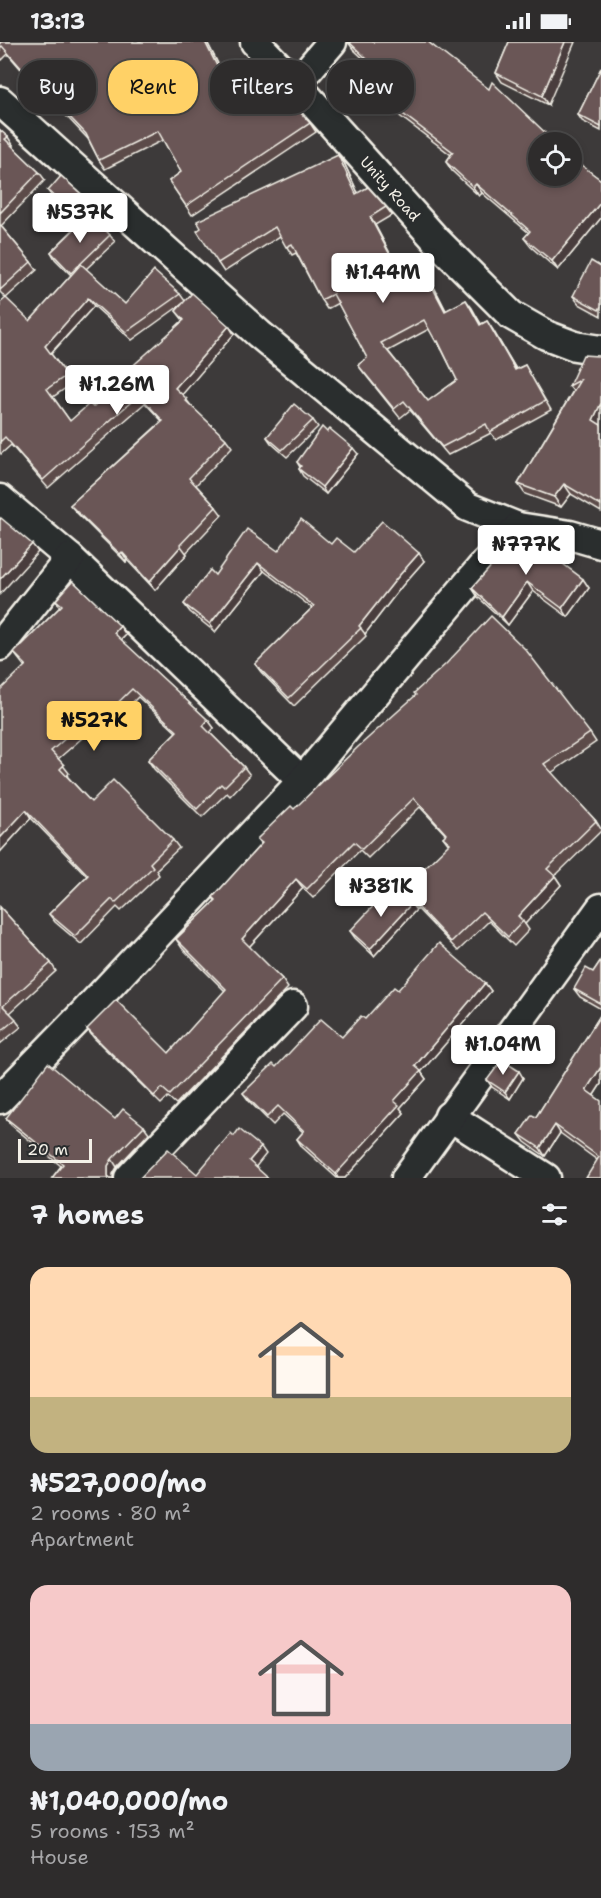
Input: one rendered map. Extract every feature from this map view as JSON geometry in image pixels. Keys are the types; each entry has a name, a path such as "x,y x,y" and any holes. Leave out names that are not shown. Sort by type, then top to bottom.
{"street":[{"name":"Unity Road","path":"255,42 273,60"},
{"path":"315,62 332,42"},
{"path":"0,101 259,334 468,507 518,527 570,535 601,544"},
{"name":"Unity Road","path":"315,105 438,242 511,315 546,335 575,346 601,350"},
{"path":"0,499 70,558 302,781"},
{"path":"0,1099 302,781 485,563 518,527"},
{"path":"0,646 70,558"},
{"path":"406,1178 601,908"},
{"path":"129,1178 293,1006"},
{"path":"449,1116 546,1178"}],"building":[{"path":"0,42 205,42 214,60 210,60 210,114 302,114 310,123 186,206 169,181 181,172 158,131 99,160 86,134 67,114 96,114 96,60 18,60 18,64 2,46 0,48"},
{"path":"349,42 428,42 489,89 492,82 544,132 528,132 528,186 582,186 582,166 601,180 601,202 552,261 524,238 530,231 476,184 473,187 446,162 453,152 403,114 414,114 414,60 368,60"},
{"path":"509,42 565,42 542,96 496,73"},
{"path":"601,68 601,127 578,115"},
{"path":"0,130 8,137 5,139 39,172 0,213"},
{"path":"338,155 356,194 368,187 386,207 370,217 407,287 427,277 445,311 466,300 480,325 487,321 515,370 525,365 545,401 490,432 486,424 442,447 404,401 394,409 358,365 367,358 333,294 321,300 292,244 286,247 275,227 218,263 197,231 201,228 197,221","holes":["424,320 436,342 438,341 457,380 428,401 381,343"]},
{"path":"61,176 89,201 78,215 48,191"},
{"path":"90,214 110,235 71,273 51,252"},
{"path":"0,225 31,262 0,290"},
{"path":"591,261 601,267 601,306 599,310 573,296"},
{"path":"81,264 125,304 154,271 180,294 126,332 88,298 45,346 67,375 47,389 70,421 89,404 93,407 127,371 184,320 176,311 192,293 229,326 175,388 226,439 189,478 216,507 149,582 122,552 120,554 70,505 163,421 139,395 43,480 5,437 0,442 0,303 6,298 30,321"},
{"path":"583,355 601,357 601,403 593,420 601,425 601,506 564,484 554,497 518,484 580,380 569,386"},
{"path":"294,404 313,420 282,450 267,437"},
{"path":"322,427 327,432 330,429 353,448 322,487 299,469 301,466 297,462"},
{"path":"1,518 32,544 0,579 0,520"},
{"path":"301,519 331,544 336,538 354,552 382,521 419,553 359,626 361,628 289,698 255,664 314,606 258,563 210,624 184,604 210,570 215,575 247,529 278,551"},
{"path":"518,536 527,537 583,579 562,608 527,582 502,617 472,588"},
{"path":"73,581 120,626 114,633 208,720 203,726 244,767 224,787 221,784 197,809 148,760 177,731 132,689 90,730 83,723 51,751 64,765 60,769 91,802 113,780 173,840 150,863 153,867 115,903 112,899 75,936 49,914 88,875 26,810 0,838 0,690 26,665 14,653 62,605 56,600"},
{"path":"491,616 526,650 590,733 544,764 596,821 547,869 555,876 518,916 523,921 508,937 482,912 451,942 402,890 450,843 443,837 446,834 414,798 362,849 354,842 307,889 296,879 242,939 282,979 170,1095 162,1088 154,1096 87,1029 116,1000 169,1053 226,989 176,939 216,900 213,897 262,843 257,839 291,806 294,809 416,695 414,693 446,664"},
{"path":"392,886 411,904 370,949 350,931"},
{"path":"0,907 51,963 3,1006 16,1019 0,1032"},
{"path":"439,943 485,983 415,1066 421,1071 394,1101 399,1105 336,1174 297,1139 304,1131 278,1106 267,1117 243,1093 273,1064 276,1067 321,1019 342,1037 361,1016 365,1019 394,987 398,990"},
{"path":"601,960 601,1004 574,989 586,968 593,972"},
{"path":"601,1014 601,1067 586,1090 601,1101 601,1178 586,1178 599,1157 555,1125 540,1148 519,1134 532,1115 536,1117"},
{"path":"502,1060 519,1071 505,1092 487,1080"},
{"path":"48,1063 115,1119 123,1109 144,1126 112,1159 108,1166 110,1178 52,1178 63,1164 6,1118"},
{"path":"239,1129 261,1147 249,1161 268,1178 140,1178 168,1149 197,1174 231,1133 234,1136"}]}
